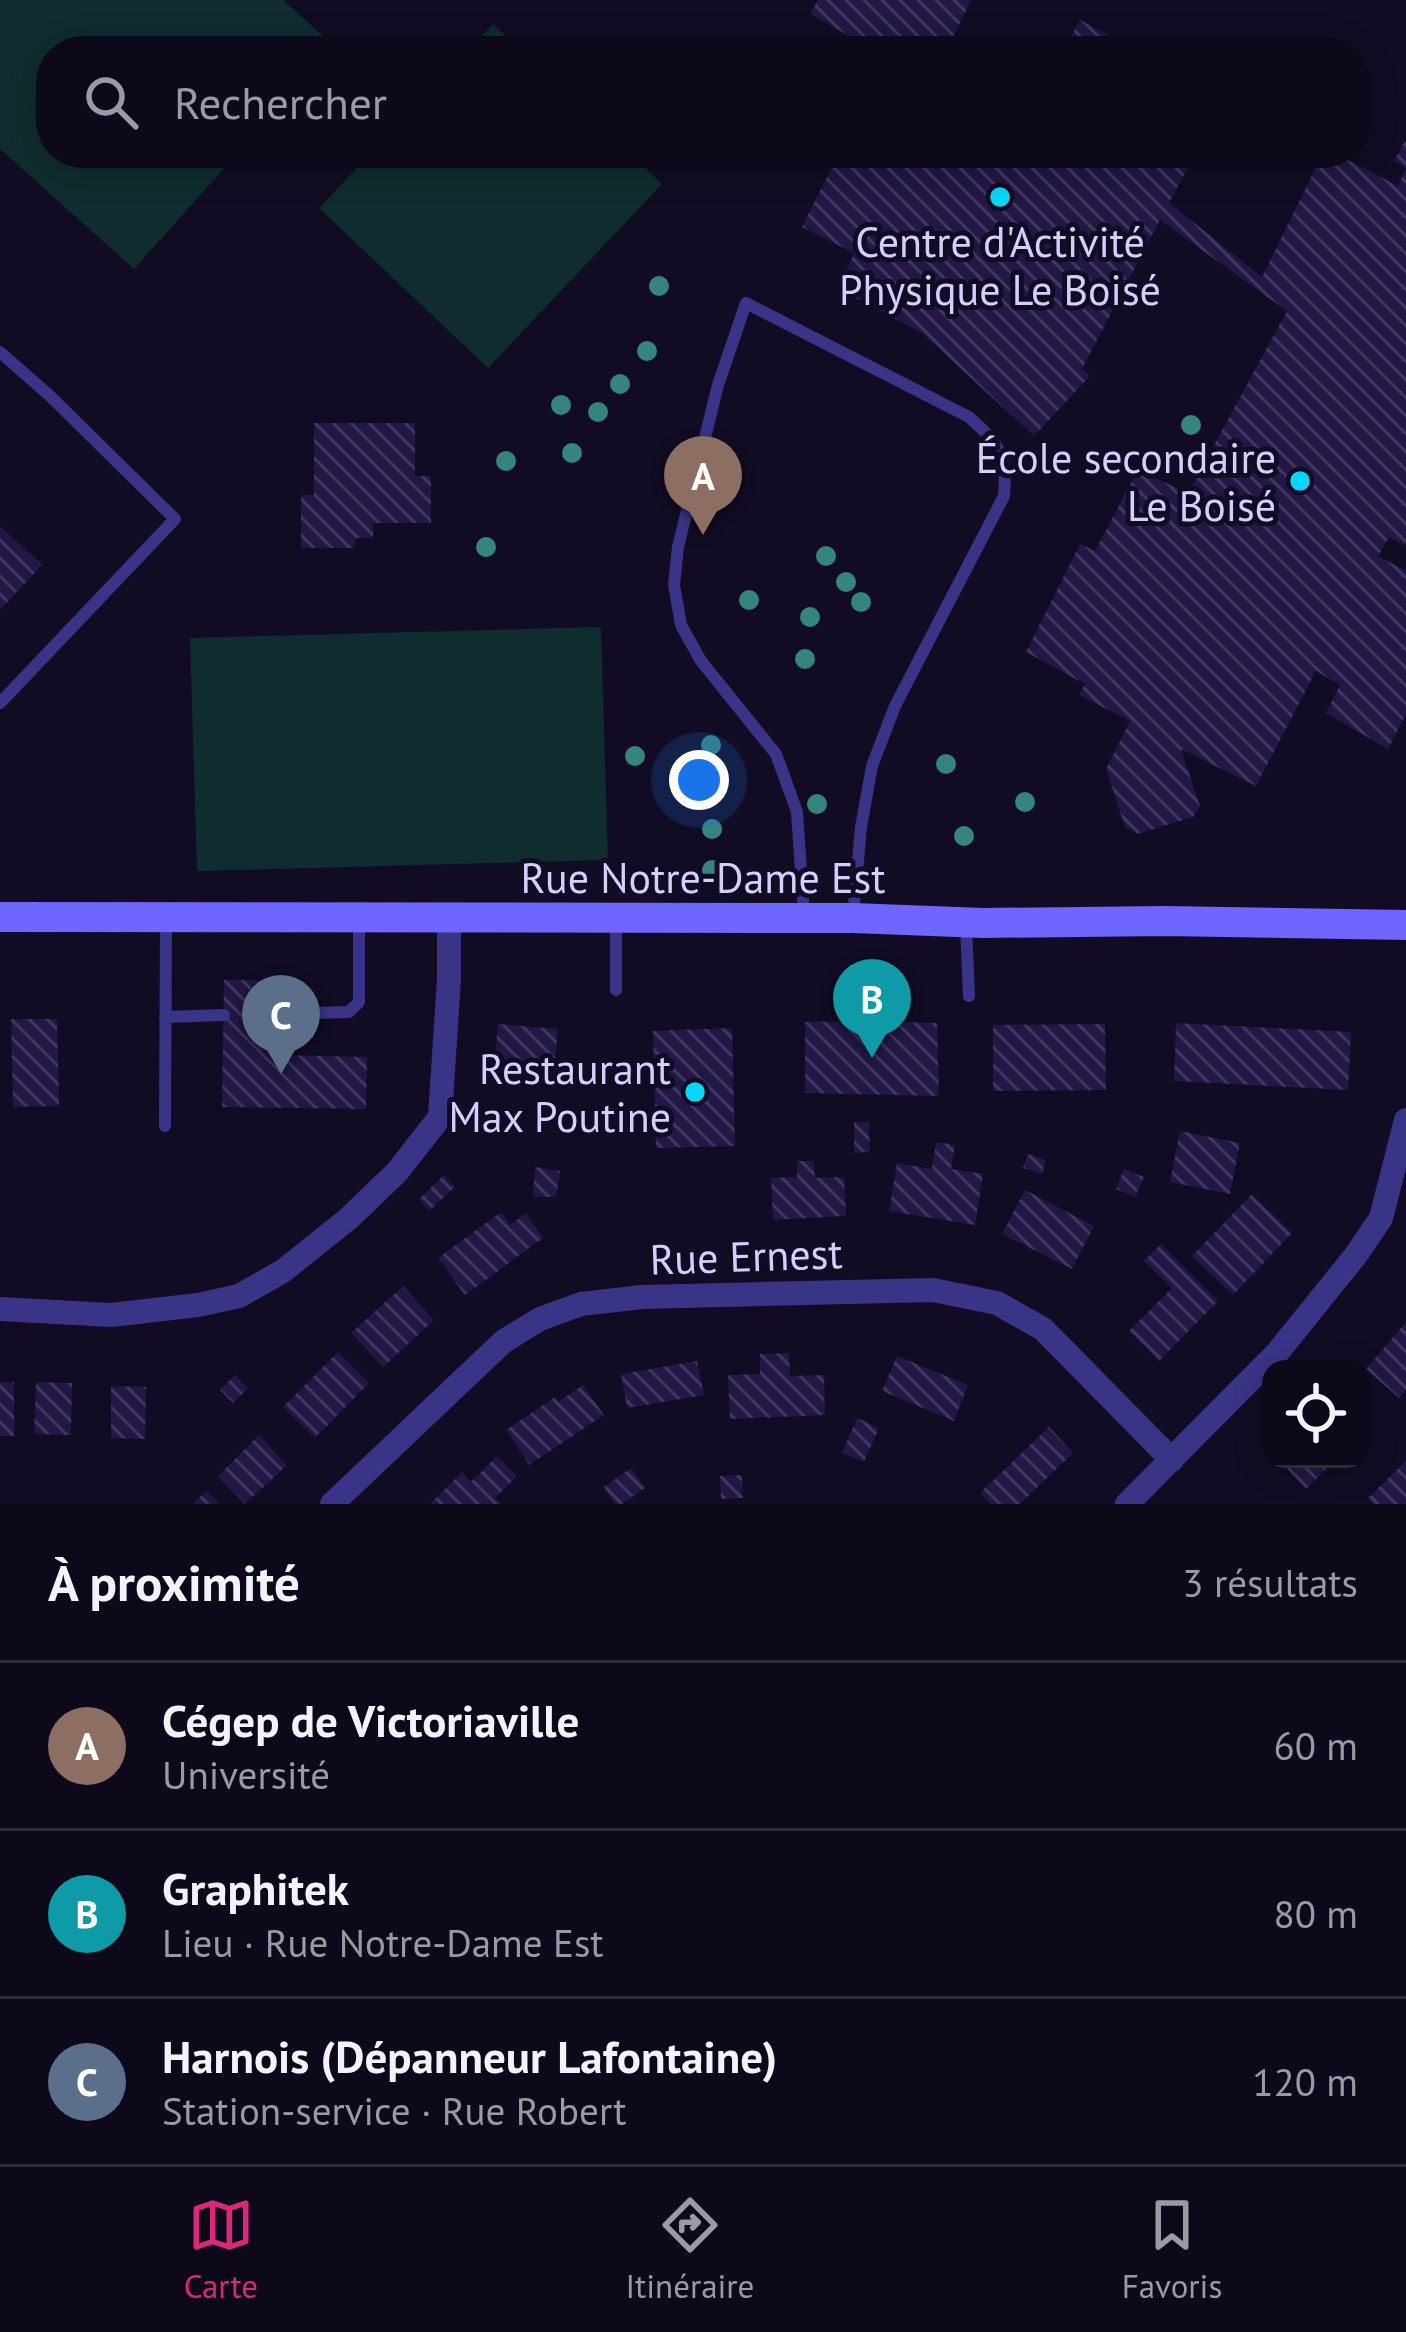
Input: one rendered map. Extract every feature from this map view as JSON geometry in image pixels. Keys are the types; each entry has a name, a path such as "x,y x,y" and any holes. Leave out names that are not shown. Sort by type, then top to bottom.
{"street":[{"name":"Rue Notre-Dame Est","path":"0,917 1406,925"},
{"path":"0,1309 111,1315 239,1296 284,1271 348,1219 398,1172 440,1118 449,918"},
{"path":"1127,1504 1277,1353 1369,1236 1381,1218 1406,1120"},
{"name":"Rue Ernest","path":"332,1504 504,1341 540,1319 581,1304 642,1298 933,1290 997,1303 1043,1329 1172,1460"}],"lane":[{"path":"804,920 797,812 776,754 701,661 681,625 674,585 678,547 718,385 746,303 969,417 997,443 1007,470 1004,496 895,706 872,766 853,919"},
{"path":"0,352 175,519 0,703"},
{"path":"164,1126 166,917"},
{"path":"277,1014 349,1012 359,1002 359,918"},
{"path":"616,918 616,990"},
{"path":"966,922 968,996"},
{"path":"165,1017 224,1015"}],"green space":[{"path":"0,0 283,0 323,36 36,36 36,168 225,168 134,269 0,149"},
{"path":"493,24 506,36 481,36"},
{"path":"357,168 645,168 662,184 488,368 319,208"},
{"path":"601,627 608,860 197,871 190,638"}],"building":[{"path":"818,0 971,0 953,36 849,36 810,14"},
{"path":"1080,20 1110,36 1071,36"},
{"path":"1406,139 1406,168 1394,161"},
{"name":"École secondaire Le Boisé","path":"832,168 1188,168 1169,203 1262,277 1316,168 1363,168 1398,186 1406,168 1406,546 1389,537 1378,556 1406,571 1406,714 1388,749 1326,713 1340,685 1316,671 1256,786 1181,749 1200,806 1193,817 1137,834 1125,827 1106,769 1130,721 1079,695 1085,684 1026,652 1080,544 1095,551 1138,470 1188,493 1287,311 1160,220 1082,369 1090,376 1034,436 922,333 839,289 854,253 802,227"},
{"path":"314,423 415,423 415,476 431,476 431,523 373,523 373,538 356,538 354,548 301,548 301,495 314,495"},
{"path":"0,526 42,565 0,610"},
{"path":"224,980 277,981 276,1055 367,1057 366,1109 222,1107"},
{"path":"11,1019 57,1019 59,1106 13,1107"},
{"path":"805,1022 937,1023 939,1096 805,1093"},
{"path":"1176,1023 1351,1032 1348,1090 1174,1081"},
{"path":"498,1024 558,1029 553,1081 493,1076"},
{"path":"1105,1024 1106,1090 993,1091 993,1025"},
{"path":"732,1028 735,1146 656,1148 653,1031"},
{"path":"854,1122 869,1122 870,1152 854,1153"},
{"path":"1180,1131 1240,1143 1230,1194 1170,1182"},
{"path":"936,1142 955,1145 951,1169 983,1174 975,1225 889,1211 897,1163 932,1169"},
{"path":"1028,1154 1046,1160 1042,1174 1023,1168"},
{"path":"797,1161 814,1161 815,1178 844,1177 846,1216 773,1220 771,1178 797,1177"},
{"path":"535,1167 560,1171 556,1197 533,1197"},
{"path":"1124,1169 1144,1177 1135,1197 1116,1189"},
{"path":"444,1175 455,1187 429,1211 419,1199"},
{"path":"1025,1190 1094,1226 1072,1269 1002,1234"},
{"path":"1252,1194 1292,1233 1233,1295 1192,1256"},
{"path":"501,1212 510,1225 526,1213 543,1238 465,1295 438,1258"},
{"path":"1161,1244 1218,1301 1159,1361 1129,1331 1172,1288 1144,1261"},
{"path":"403,1286 434,1320 383,1367 351,1333"},
{"path":"1406,1322 1406,1390 1399,1398 1370,1373 1370,1364"},
{"path":"338,1352 369,1383 315,1438 283,1407"},
{"path":"789,1353 790,1376 824,1375 825,1415 730,1419 728,1375 760,1374 760,1354"},
{"path":"897,1356 968,1385 954,1421 882,1391"},
{"path":"697,1361 704,1395 627,1408 621,1374"},
{"path":"235,1375 248,1388 233,1403 220,1390"},
{"path":"0,1382 14,1382 14,1436 0,1436"},
{"path":"36,1382 72,1383 71,1435 34,1434"},
{"path":"583,1385 604,1415 529,1465 506,1430 555,1397 558,1402"},
{"path":"111,1386 146,1387 145,1439 111,1438"},
{"path":"857,1418 879,1428 864,1462 842,1453"},
{"path":"1049,1427 1073,1453 1020,1504 991,1504 980,1493"},
{"path":"259,1435 287,1465 245,1504 218,1476"},
{"path":"497,1456 517,1476 495,1498 501,1504 430,1504 462,1472 471,1482"},
{"path":"1406,1461 1406,1504 1373,1504 1368,1498"},
{"path":"631,1468 645,1488 615,1504 604,1487"},
{"path":"1286,1468 1327,1468 1306,1489"},
{"path":"742,1475 743,1498 721,1499 720,1476"},
{"path":"206,1491 220,1504 193,1504"}],"place":[{"name":"Centre d'Activité Physique Le Boisé","path":"1000,197"},
{"name":"École secondaire Le Boisé","path":"1300,481"},
{"name":"Cégep de Victoriaville","path":"703,535"},
{"name":"Graphitek","path":"872,1058"},
{"name":"Harnois (Dépanneur Lafontaine)","path":"281,1074"},
{"name":"Restaurant Max Poutine","path":"695,1092"}]}
